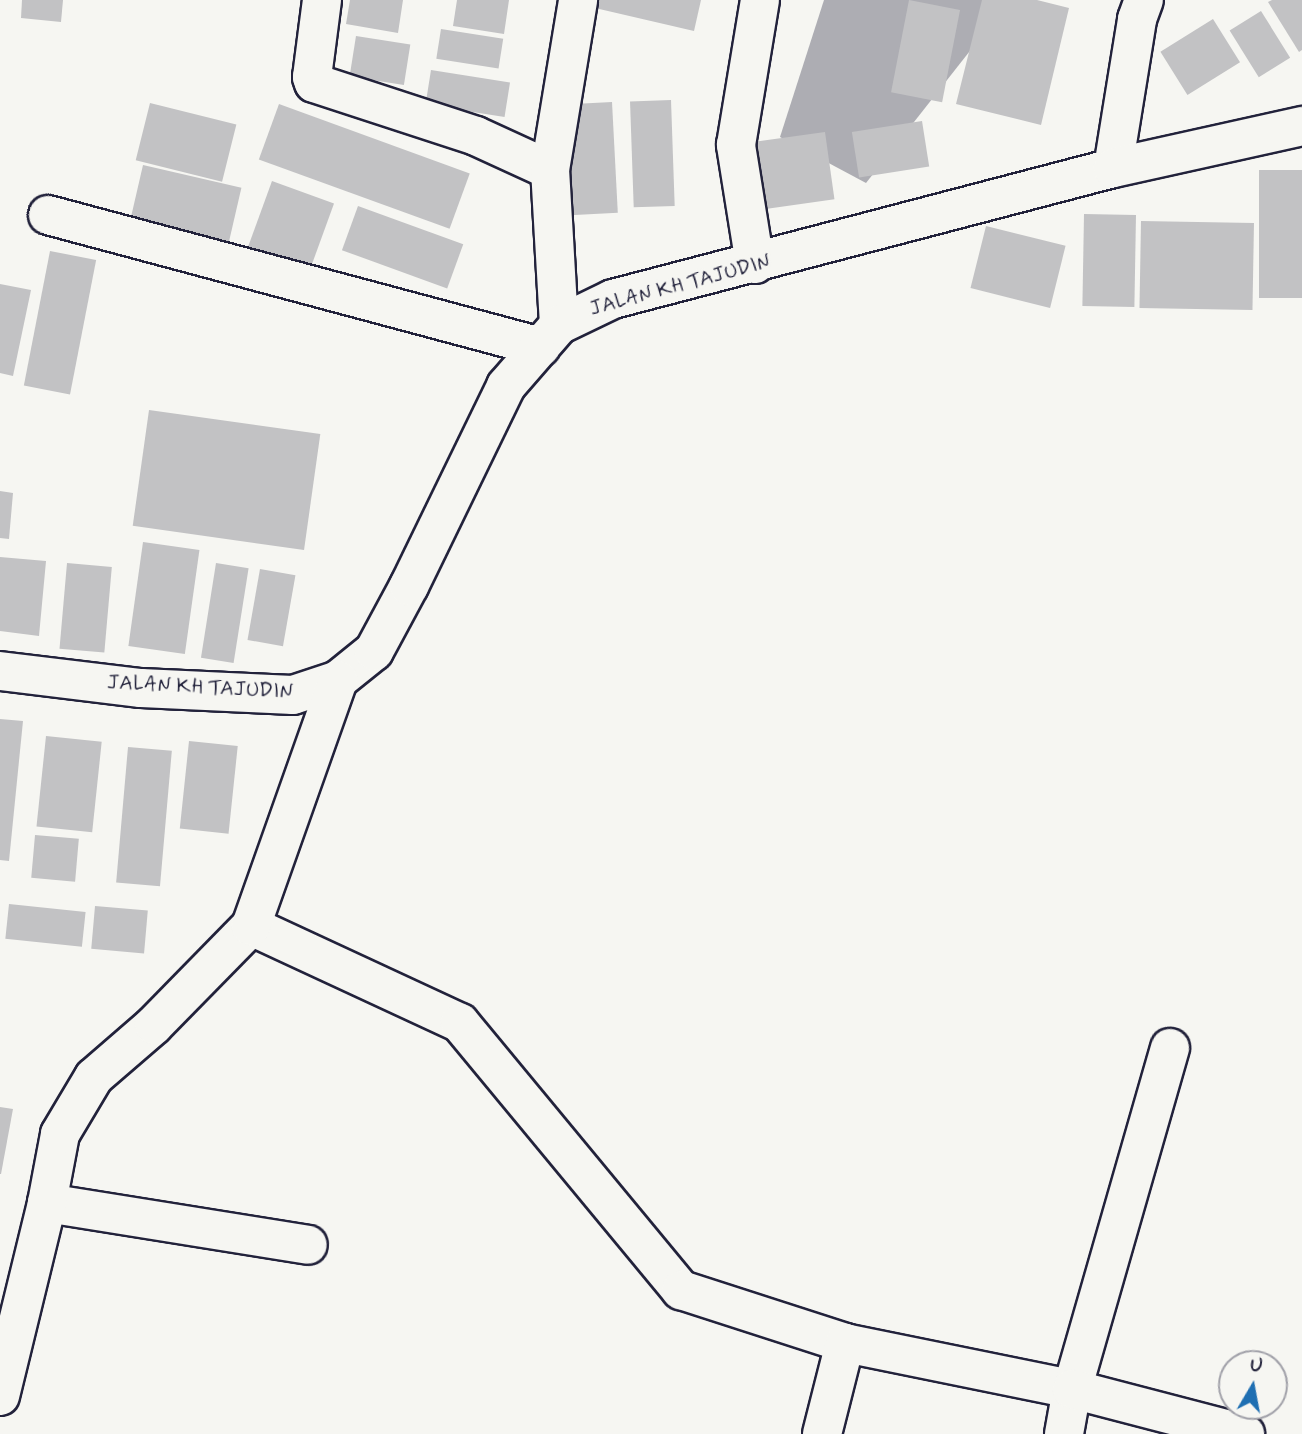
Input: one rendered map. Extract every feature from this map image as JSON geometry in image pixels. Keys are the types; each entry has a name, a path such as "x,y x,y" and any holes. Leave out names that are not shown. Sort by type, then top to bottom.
{"street":[{"path":"322,0 312,77 314,83 476,136 550,170"},
{"path":"48,215 550,336 550,170 578,0"},
{"path":"755,264 736,145 760,0"},
{"path":"1112,168 1137,19 1144,0"},
{"name":"JALAN KH TAJUDIN","path":"0,671 141,688 293,695 338,680 374,651 409,586 506,386 550,336 588,309 613,299 755,264 1112,168 1302,126"},
{"path":"0,1396 47,1203 60,1134 94,1077 153,1025 251,926 338,680"},
{"path":"251,926 460,1023 681,1290 845,1343 1072,1389 1245,1434"},
{"path":"1064,1434 1072,1389 1170,1048"},
{"path":"47,1203 308,1245"},
{"path":"822,1434 845,1343"}],"shaded area":[{"path":"824,0 1010,0 866,183 780,137"}],"building":[{"path":"22,0 63,0 61,22 21,18"},
{"path":"350,0 403,0 398,33 346,24"},
{"path":"457,0 509,0 504,34 453,26"},
{"path":"597,0 701,0 694,31 595,8"},
{"path":"909,0 960,10 942,102 891,92"},
{"path":"982,0 1037,0 1069,8 1041,125 956,104"},
{"path":"1302,0 1302,50 1299,52 1268,2"},
{"path":"1261,11 1290,58 1259,77 1230,31"},
{"path":"1213,19 1240,62 1187,95 1160,52"},
{"path":"441,29 503,39 499,68 436,59"},
{"path":"356,36 410,45 404,85 350,76"},
{"path":"431,70 510,83 505,117 426,105"},
{"path":"671,100 675,206 634,207 630,101"},
{"path":"612,102 618,213 570,215 564,105"},
{"path":"150,103 236,125 222,182 136,160"},
{"path":"279,104 470,173 450,229 259,159"},
{"path":"922,121 929,166 859,178 852,132"},
{"path":"825,132 834,199 759,210 750,143"},
{"path":"143,165 241,188 226,256 127,233"},
{"path":"1259,170 1302,170 1302,298 1259,298"},
{"path":"272,181 334,204 307,278 245,255"},
{"path":"358,206 463,244 447,288 342,250"},
{"path":"1084,214 1136,215 1134,307 1082,306"},
{"path":"1141,221 1254,223 1252,310 1139,308"},
{"path":"986,226 1066,246 1050,308 971,288"},
{"path":"50,251 96,260 70,394 24,385"},
{"path":"0,284 31,290 13,376 0,373"},
{"path":"149,410 320,434 304,550 133,526"},
{"path":"0,491 13,493 9,539 0,538"},
{"path":"143,542 199,550 185,654 128,646"},
{"path":"0,557 46,561 39,636 0,631"},
{"path":"67,563 112,567 104,653 60,649"},
{"path":"216,563 249,568 234,663 201,658"},
{"path":"260,569 295,575 283,646 247,640"},
{"path":"0,719 23,721 9,861 0,860"},
{"path":"46,736 102,742 92,832 36,827"},
{"path":"189,741 238,746 229,834 180,829"},
{"path":"128,747 172,751 160,886 116,882"},
{"path":"35,835 79,839 75,882 31,878"},
{"path":"9,904 86,912 82,947 5,939"},
{"path":"95,906 148,911 144,953 91,949"},
{"path":"0,1107 13,1109 1,1174 0,1174"}]}
